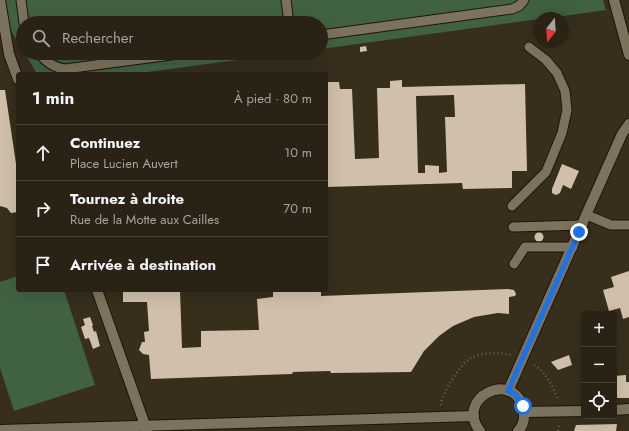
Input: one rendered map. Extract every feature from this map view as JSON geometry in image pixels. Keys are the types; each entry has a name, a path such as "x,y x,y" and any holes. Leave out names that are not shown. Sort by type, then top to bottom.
{"street":[{"path":"0,0 9,54 16,73"},
{"path":"614,0 629,55"},
{"path":"508,391 622,134 629,124"},
{"path":"97,292 146,428"},
{"path":"480,431 475,423 474,416 478,400 484,394 492,390 500,389 515,394 519,400 524,412 524,421 520,430"},
{"path":"617,410 629,409"},
{"path":"524,412 581,412"},
{"path":"0,430 146,428 474,416"},
{"path":"133,431 146,428"}],"lane":[{"path":"22,0 23,16"},
{"path":"286,0 288,16"},
{"path":"328,34 512,9 519,6 524,0"},
{"path":"512,206 546,172 562,133 567,110 565,91 557,73 546,60 529,47"},
{"path":"47,60 58,69 133,60"},
{"path":"513,227 585,220 611,225 629,225"},
{"path":"514,264 525,247 573,247"}],"green space":[{"path":"5,0 603,0 606,10 569,15 569,12 533,12 533,20 328,48 328,16 16,16 16,39 8,26"},
{"path":"29,60 237,60 147,72 36,72"},
{"path":"16,277 16,292 65,292 95,385 14,411 0,368 0,282"}],"building":[{"path":"366,46 367,51 360,52 360,47"},
{"path":"402,80 402,87 525,84 527,171 512,171 512,188 463,189 462,183 328,187 328,82 339,82 340,89 352,89 355,159 379,158 377,88 390,88 390,81","holes":["454,95 455,117 445,117 447,172 439,173 439,166 425,165 425,173 418,173 416,96"]},
{"path":"0,90 5,90 16,164 16,212 11,213 7,208 0,206"},
{"path":"562,164 579,171 571,189 563,185 560,193 556,195 552,193 552,189"},
{"path":"539,232 544,237 539,242 534,237"},
{"path":"629,271 629,317 623,319 620,308 609,311 603,290 614,287 611,277"},
{"path":"508,289 514,290 516,294 515,296 509,297 509,314 498,313 474,317 453,326 439,336 424,351 411,372 331,373 330,371 293,372 292,374 151,379 149,355 143,354 139,350 142,342 145,342 144,332 149,331 147,302 123,302 123,292 180,292 182,348 201,347 201,331 259,330 257,299 273,297 273,292 321,292 321,296"},
{"path":"90,317 100,346 93,349 89,338 85,339 81,327 85,325 83,319"},
{"path":"569,355 572,365 558,370 551,362"},
{"path":"626,375 626,382 629,382 629,398 617,398 617,376"},
{"path":"617,424 616,431 574,431 576,425"}],"route":[{"path":"523,406 515,394 508,391 579,232"}]}
